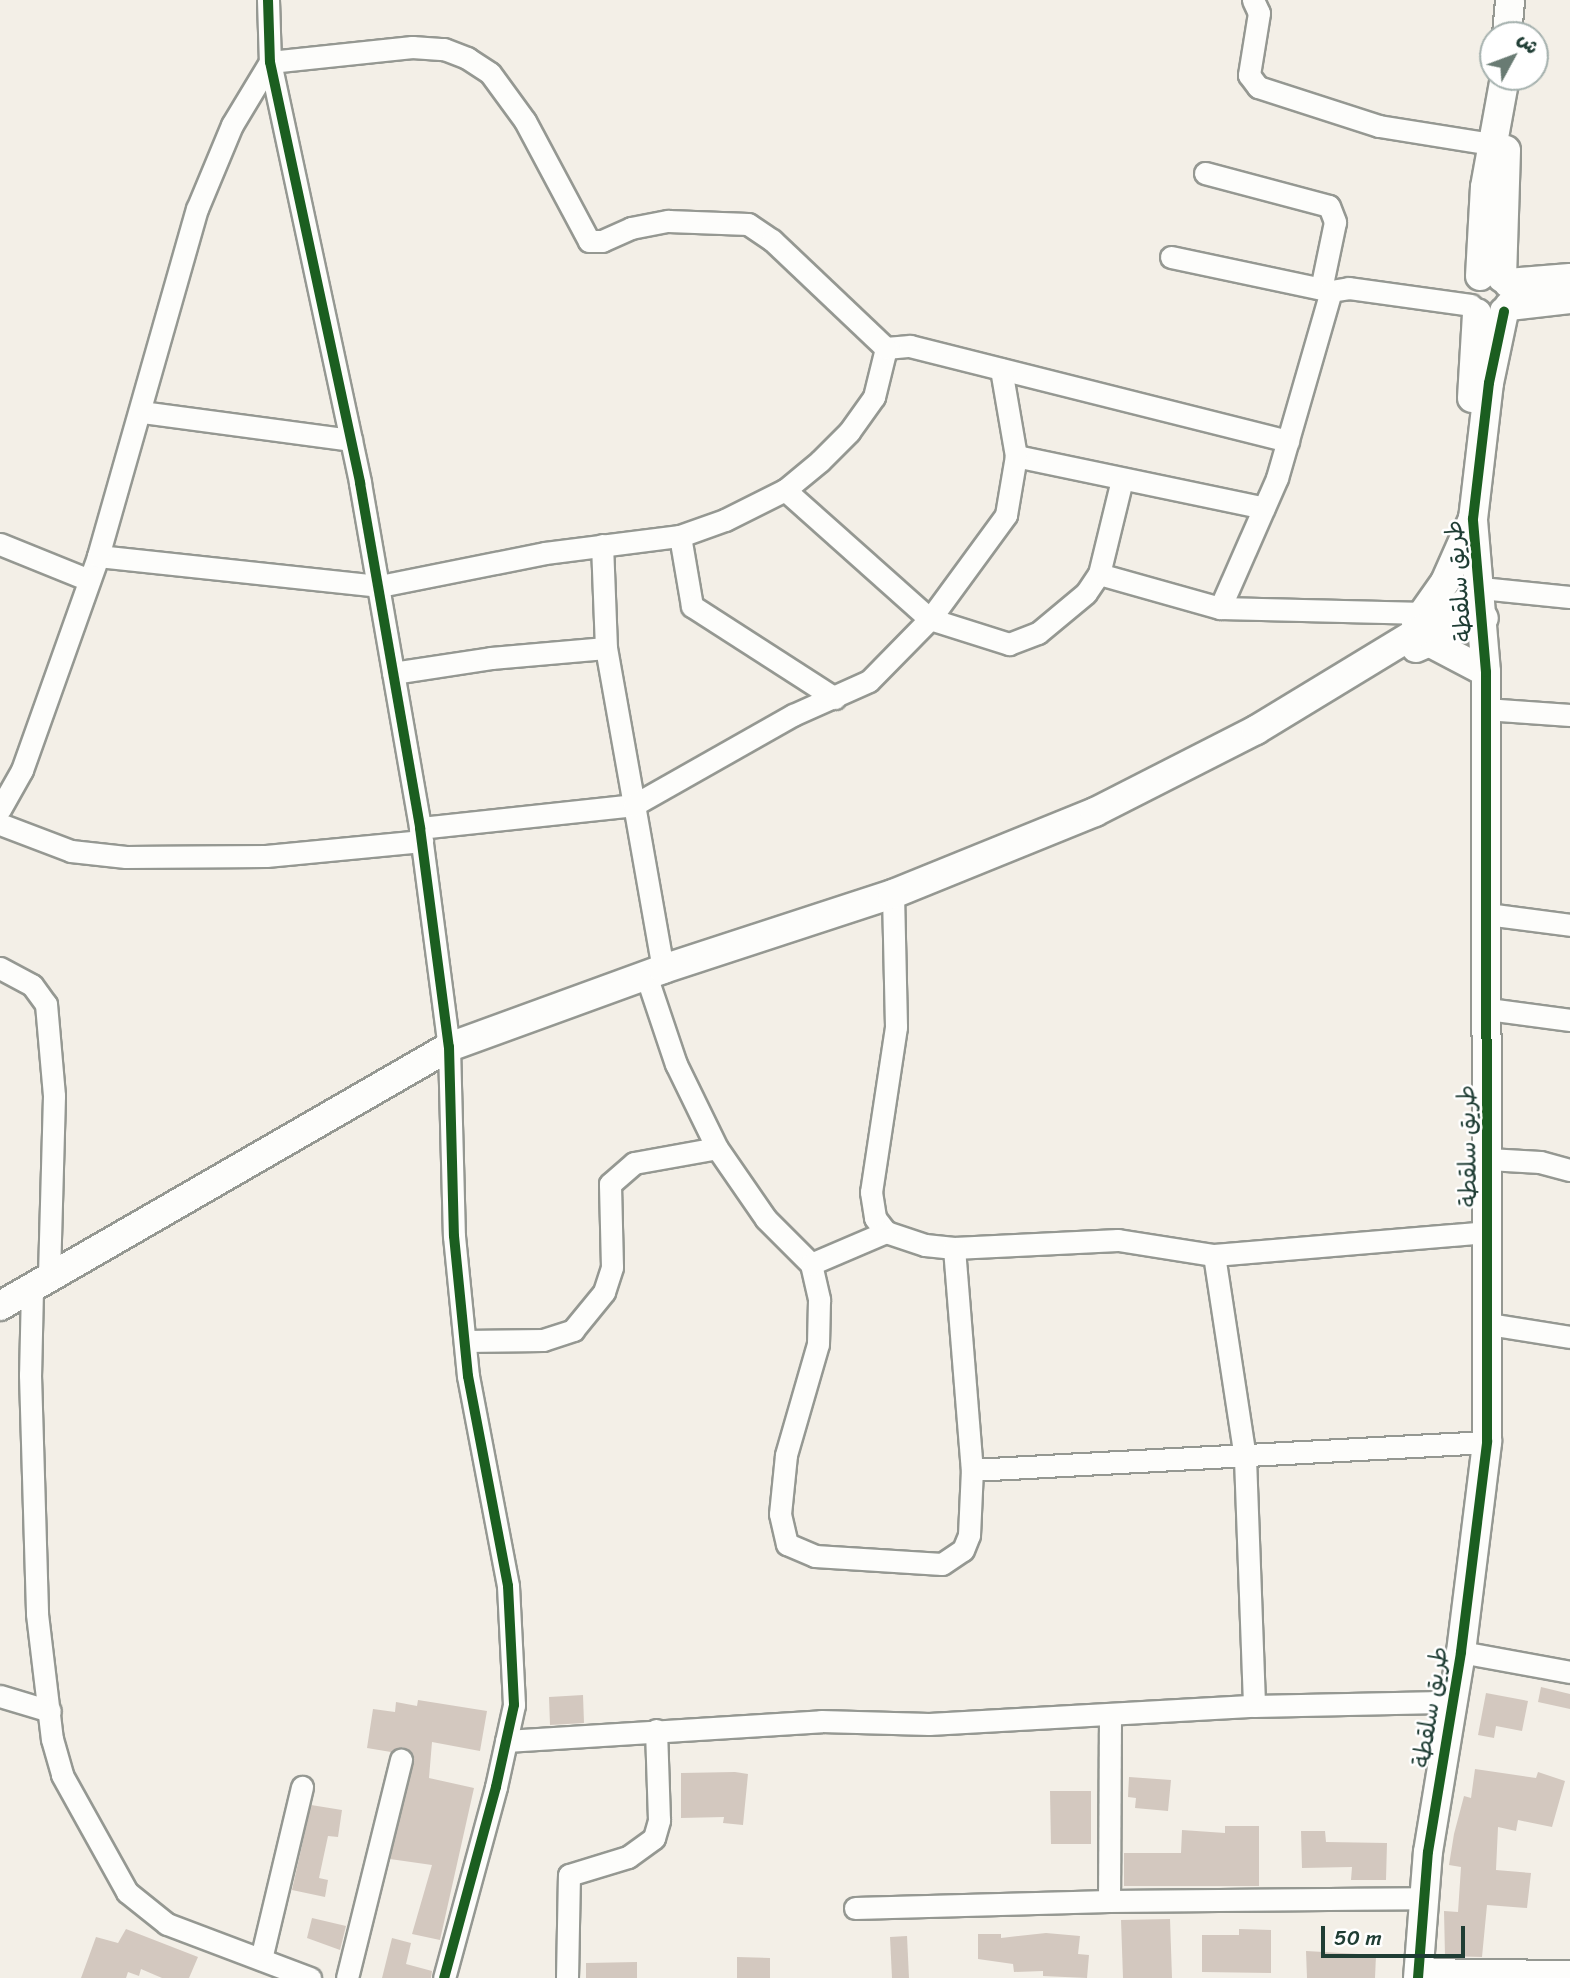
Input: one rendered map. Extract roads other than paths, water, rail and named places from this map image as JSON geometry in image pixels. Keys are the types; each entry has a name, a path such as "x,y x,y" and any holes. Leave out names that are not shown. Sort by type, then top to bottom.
{"street":[{"path":"268,0 270,62 380,586 421,834 449,1047 454,1236 464,1341 508,1586 514,1705 444,1978"},
{"path":"1253,0 1259,13 1249,75 1258,87 1379,126 1492,144"},
{"path":"1508,21 1510,0"},
{"path":"270,62 412,47 444,49 467,58 490,73 525,121 589,240 602,241 631,228 668,221 748,223 886,348 910,346 1288,441"},
{"path":"0,809 22,770 98,556 142,412 197,208 232,125 270,62"},
{"name":"طريق سلقطة","path":"1493,296 1479,238 1492,144 1503,91"},
{"name":"طريق سلقطة","path":"1418,1973 1423,1898 1461,1653 1488,1442 1486,671 1474,507 1472,403 1493,296 1504,91"},
{"path":"1205,173 1329,206 1335,222 1326,290 1288,441 1264,508 1220,608"},
{"path":"1171,257 1326,290 1349,288 1570,299"},
{"path":"1493,296 1570,278"},
{"path":"98,556 380,586 603,545 680,536 725,520 785,490 855,423 874,397 886,348"},
{"path":"0,824 71,851 126,857 266,856 634,804 793,715 869,681 930,619 1006,515 1016,456 1001,369"},
{"path":"142,412 351,440"},
{"path":"1016,456 1264,508"},
{"path":"785,490 930,619 992,641 1023,641 1064,612 1099,574 1122,480"},
{"path":"1396,644 1425,613 1446,582 1474,507"},
{"path":"680,536 692,606 835,698"},
{"path":"0,544 89,580"},
{"path":"603,545 606,648 634,804 655,972 676,1064 717,1148 766,1219 811,1264 819,1300 818,1344 786,1455 780,1514 786,1544 816,1556 942,1563 963,1550 969,1535 972,1470 954,1248"},
{"path":"1099,574 1220,608 1425,613"},
{"path":"0,1306 41,1285 449,1047 655,972 893,894 1095,812 1188,767 1352,674 1396,644 1482,599 1570,597"},
{"path":"1352,674 1429,642 1482,599"},
{"path":"1429,642 1486,671"},
{"path":"393,673 491,658 606,648"},
{"path":"1485,709 1570,715"},
{"path":"893,894 896,1027 871,1192 875,1217 886,1232 925,1245 954,1248 1118,1240 1214,1255 1489,1232"},
{"path":"1487,914 1570,925"},
{"path":"0,968 32,985 46,1004 54,1096 41,1285 30,1376 37,1614 62,1775 127,1892 167,1924 310,1978"},
{"path":"1488,1009 1570,1020"},
{"path":"464,1341 543,1340 573,1330 604,1292 612,1267 610,1184 634,1163 717,1148"},
{"path":"1488,1158 1539,1162 1570,1170"},
{"path":"811,1264 886,1232"},
{"path":"1214,1255 1245,1458 1254,1706"},
{"path":"1489,1324 1570,1337"},
{"path":"972,1470 1245,1458 1488,1442"},
{"path":"1461,1653 1570,1672"},
{"path":"0,1696 50,1711"},
{"path":"506,1741 656,1730 1110,1714 1254,1706 1453,1702"},
{"path":"1109,1902 1110,1714"},
{"path":"567,1978 569,1875 628,1857 654,1838 659,1820 656,1730"},
{"path":"347,1978 401,1760"},
{"path":"261,1959 302,1787"},
{"path":"855,1908 1423,1898"},
{"path":"1418,1973 1534,1967 1570,1972"}]}
